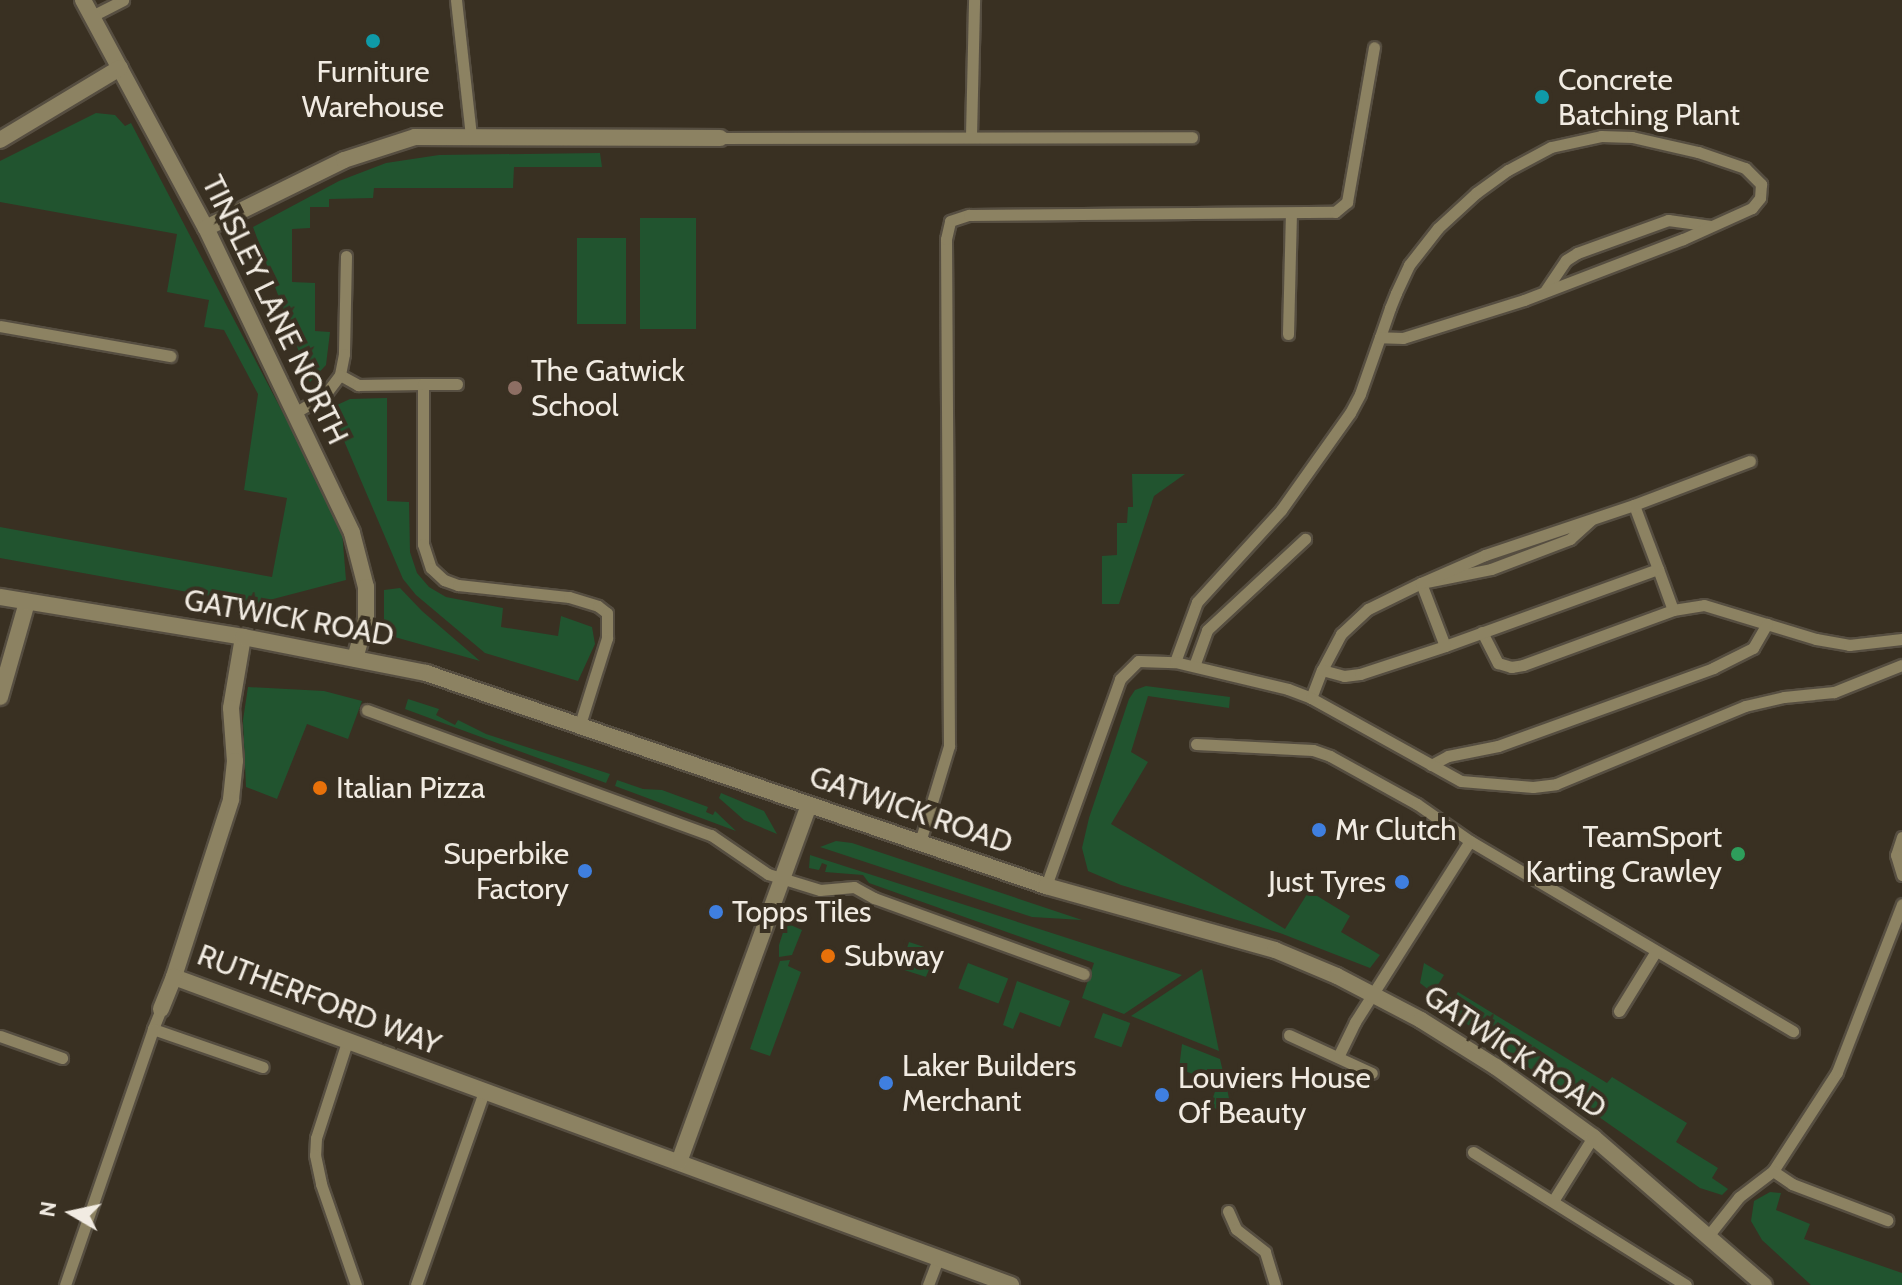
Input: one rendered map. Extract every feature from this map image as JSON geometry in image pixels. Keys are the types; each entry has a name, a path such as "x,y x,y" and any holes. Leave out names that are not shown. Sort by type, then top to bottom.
{"street":[{"name":"TINSLEY LANE NORTH","path":"83,0 206,228 296,412 358,551 366,587 366,620 355,658"},
{"path":"0,140 120,68"},
{"path":"206,228 367,150 415,137 720,138"},
{"name":"GATWICK ROAD","path":"0,597 243,637 426,673 1046,886 1275,950 1375,996 1473,1052 1593,1137 1764,1285"},
{"path":"0,697 27,602"},
{"name":"RUTHERFORD WAY","path":"243,637 231,708 235,772 231,800 174,977 1011,1285"},
{"path":"679,1162 809,805"},
{"path":"161,1009 174,977"},
{"name":"GATWICK ROAD","path":"1725,1252 1752,1285"}],"lane":[{"path":"92,16 123,0"},
{"path":"456,0 471,136"},
{"path":"971,136 974,0"},
{"path":"920,842 949,746 947,226 953,219 969,215 1329,214 1347,202 1374,47"},
{"path":"720,138 1192,137"},
{"path":"1175,662 1197,602 1281,510 1350,413 1380,337 1409,265 1438,228 1508,170 1551,147 1586,137 1632,137 1698,152 1745,168 1761,184 1760,198 1746,212 1715,226 1544,293 1403,338 1380,337"},
{"path":"1288,334 1291,215"},
{"path":"1544,293 1566,260 1577,253 1668,220 1715,226"},
{"path":"296,412 324,396 340,375 344,354 346,256"},
{"path":"0,326 170,356"},
{"path":"340,375 358,385 457,384"},
{"path":"423,384 423,544 427,561 451,583 569,597 605,611 609,632 580,724"},
{"path":"1311,698 1341,634 1360,614 1485,555 1634,505 1750,461"},
{"path":"1634,505 1673,610"},
{"path":"1194,666 1207,630 1305,539"},
{"path":"1322,670 1344,676 1360,674 1658,569"},
{"path":"1421,583 1445,646"},
{"path":"1482,632 1498,663 1517,666 1673,610 1704,605 1849,645 1902,639"},
{"path":"1431,765 1448,756 1498,746 1713,668 1753,648 1767,624"},
{"path":"1046,886 1124,671 1144,659 1175,662 1260,681 1311,698 1431,765 1477,785 1549,785 1745,706 1784,697 1827,694 1902,665"},
{"path":"367,710 716,837 753,867 783,879 820,890 854,887 874,898 1084,974"},
{"path":"1196,744 1324,753 1417,804 1470,841 1793,1031"},
{"path":"1902,837 1896,860 1902,875"},
{"path":"1338,1057 1355,1022 1375,996 1470,841"},
{"path":"1708,1236 1739,1197 1773,1171 1837,1072 1902,904"},
{"path":"1619,1011 1656,951"},
{"path":"65,1285 161,1009"},
{"path":"153,1029 263,1067"},
{"path":"1289,1035 1372,1073"},
{"path":"0,1036 62,1058"},
{"path":"347,1042 316,1138 315,1155 317,1172 356,1285"},
{"path":"416,1285 484,1092"},
{"path":"1553,1201 1593,1137"},
{"path":"1473,1152 1686,1285"},
{"path":"1773,1171 1792,1184 1887,1220"},
{"path":"1228,1211 1239,1233 1265,1252 1275,1285"},
{"path":"928,1285 938,1259"}],"green space":[{"path":"96,113 115,115 125,126 131,123 328,499 342,531 346,580 254,604 0,558 0,527 272,577 287,498 244,490 258,394 224,330 204,327 209,300 167,292 177,234 0,202 0,161"},
{"path":"600,153 602,167 514,167 513,188 374,188 373,198 329,199 329,207 310,207 310,228 292,229 292,282 315,283 315,331 330,332 326,365 310,382 253,227 339,181 386,163 439,155"},
{"path":"640,218 696,218 696,329 640,329"},
{"path":"577,238 626,238 626,324 577,324"},
{"path":"387,398 387,501 409,502 410,552 417,573 429,587 446,597 503,608 501,627 558,636 561,616 592,627 595,644 578,681 485,653 416,595 403,579 333,415 337,405 350,399"},
{"path":"1132,474 1185,474 1154,496 1119,604 1102,604 1102,556 1117,555 1117,523 1127,523 1128,507 1133,507"},
{"path":"400,588 480,661 391,636 384,621 384,590"},
{"path":"1146,686 1230,697 1229,708 1148,696 1131,752 1148,762 1111,824 1285,929 1309,891 1350,916 1341,932 1380,955 1370,968 1280,933 1121,885 1088,871 1082,848 1089,818 1129,699 1135,690"},
{"path":"248,687 324,691 362,701 348,739 307,724 277,799 246,787 243,720"},
{"path":"408,699 439,709 436,715 455,725 458,720 486,734 610,774 606,783 405,709"},
{"path":"617,780 643,789 662,790 708,807 706,812 713,815 715,811 736,831 615,786"},
{"path":"721,793 764,811 777,834 744,820 719,798"},
{"path":"836,841 852,843 1082,920 1032,917 820,847"},
{"path":"810,855 1182,975 1124,1014 1082,998 1094,963 869,883 863,875 825,872 827,865 822,863 819,870 809,868"},
{"path":"786,923 802,930 792,955 779,957 779,945"},
{"path":"909,942 936,951 927,977 900,969"},
{"path":"790,960 788,966 801,972 770,1056 750,1049 780,961"},
{"path":"968,963 1008,978 998,1004 958,988"},
{"path":"1424,963 1444,975 1436,988 1453,999 1458,992 1607,1083 1612,1077 1687,1123 1676,1142 1718,1168 1712,1178 1728,1189 1722,1195 1700,1188 1447,1010 1449,1006 1420,983"},
{"path":"1202,969 1219,1051 1131,1016"},
{"path":"1017,981 1070,1001 1060,1027 1020,1012 1013,1029 1003,1025"},
{"path":"1103,1013 1130,1023 1121,1047 1094,1037"},
{"path":"1182,1044 1220,1059 1229,1098 1223,1112 1210,1106 1218,1083 1179,1069"},
{"path":"1770,1192 1781,1193 1776,1210 1810,1224 1804,1239 1902,1273 1902,1285 1811,1285 1762,1240 1751,1221 1754,1201"}],"place":[{"name":"Furniture Warehouse","path":"373,41"},
{"name":"Concrete Batching Plant","path":"1542,97"},
{"name":"The Gatwick School","path":"515,388"},
{"name":"Italian Pizza","path":"320,788"},
{"name":"Mr Clutch","path":"1319,830"},
{"name":"TeamSport Karting Crawley","path":"1738,854"},
{"name":"Superbike Factory","path":"585,871"},
{"name":"Just Tyres","path":"1402,882"},
{"name":"Topps Tiles","path":"716,912"},
{"name":"Subway","path":"828,956"},
{"name":"Laker Builders Merchant","path":"886,1083"},
{"name":"Louviers House Of Beauty","path":"1162,1095"}]}
